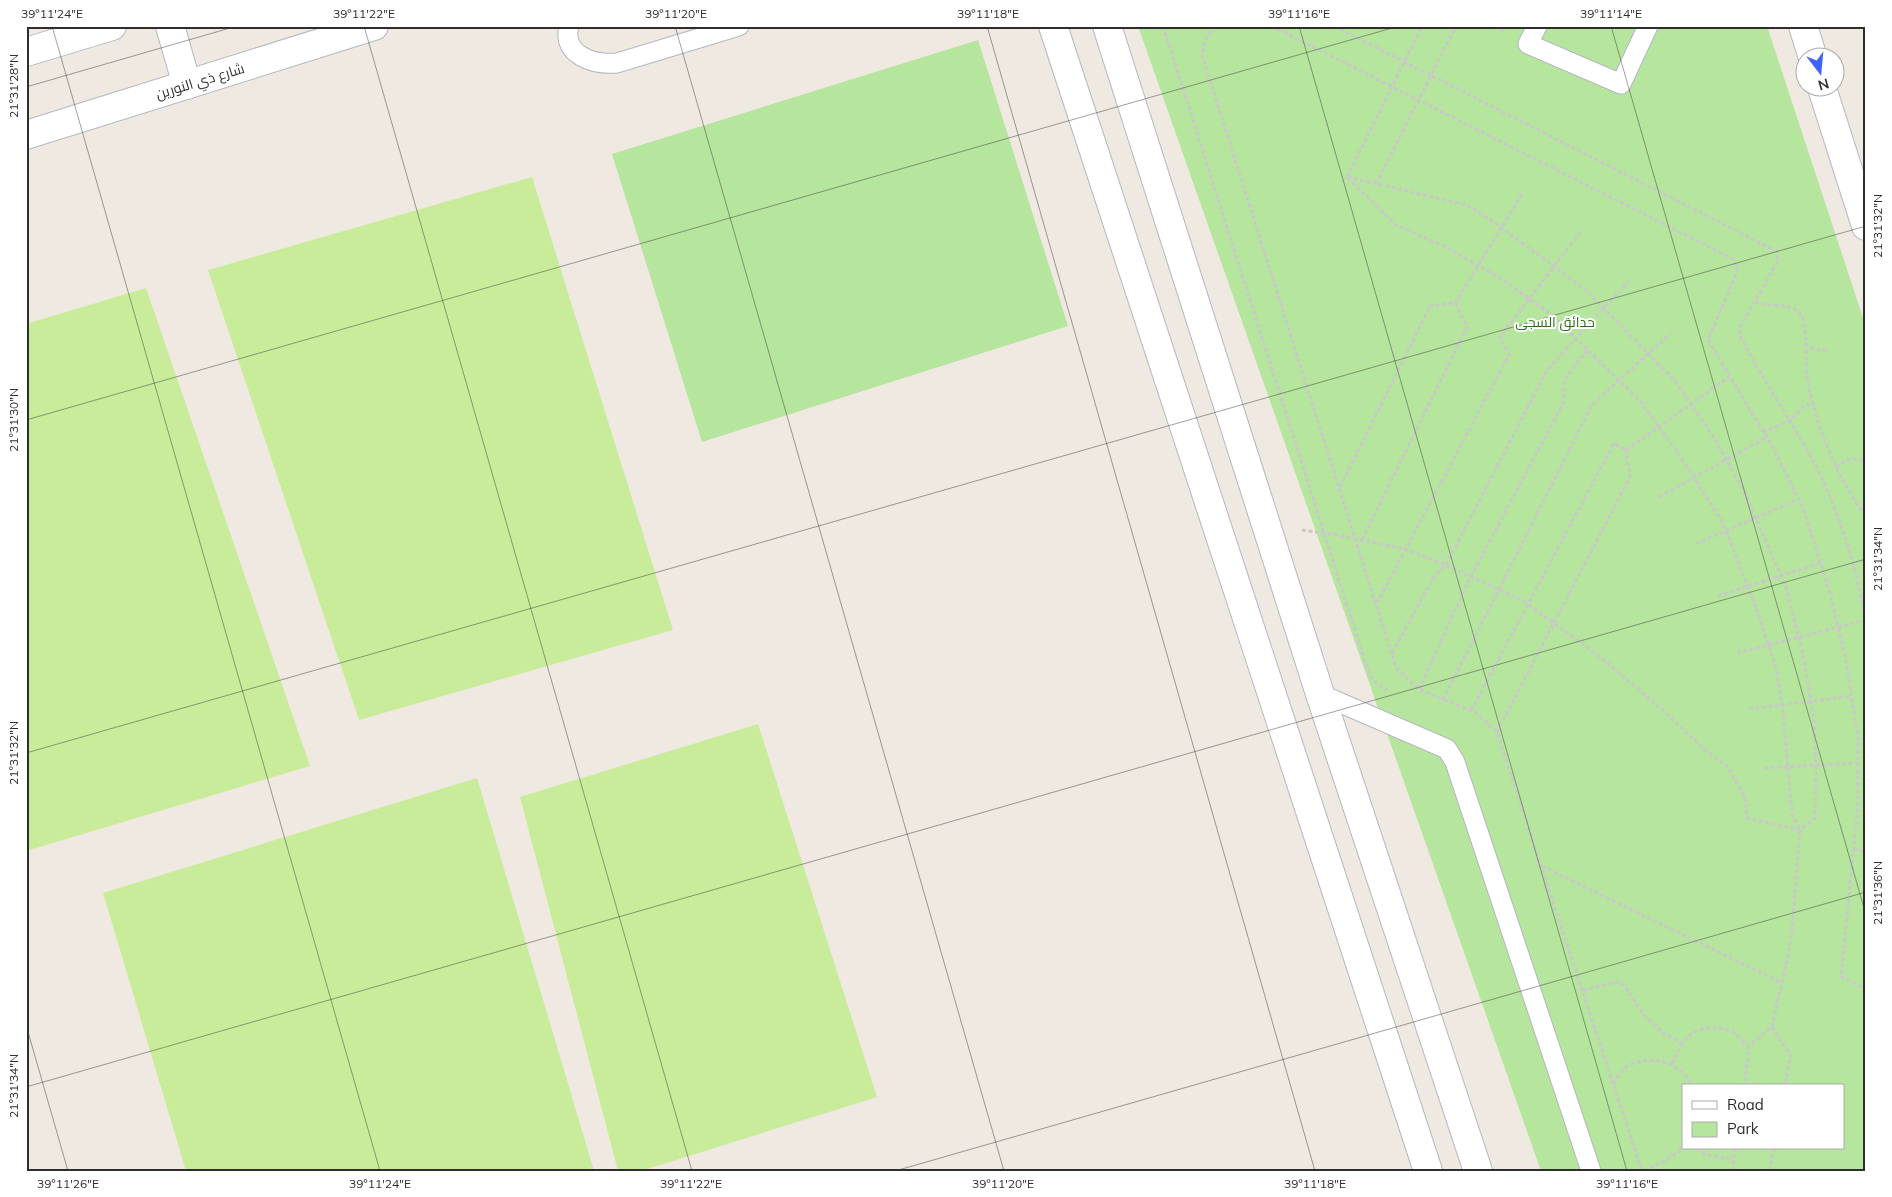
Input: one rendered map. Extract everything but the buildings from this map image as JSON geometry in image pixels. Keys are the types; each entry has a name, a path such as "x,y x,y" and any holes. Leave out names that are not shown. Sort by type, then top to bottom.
{"street":[{"path":"26,52 112,26"},
{"path":"170,26 187,85"},
{"name":"شارع ذي النورين","path":"26,135 374,26"},
{"path":"1053,26 1428,1171"},
{"path":"1107,26 1320,694 1478,1171"},
{"path":"1803,26 1810,48"},
{"path":"1826,98 1858,174 1866,226"}],"lane":[{"path":"569,26 568,41 572,49 580,56 602,64 617,63 739,26"},
{"path":"1537,26 1528,44 1621,84 1648,26"},
{"path":"1320,694 1447,749 1455,762 1591,1171"}],"path":[{"path":"1163,26 1372,680 1387,690"},
{"path":"1216,26 1206,38 1202,55 1396,668 1419,690 1476,713 1497,732 1643,1171 1663,1162 1682,1149"},
{"path":"1272,26 1733,259 1737,265 1737,272 1708,340 1767,437 1804,511 1838,626 1846,660 1858,737 1857,816 1841,977 1866,990"},
{"path":"1334,26 1776,251 1778,261 1740,328 1739,334 1806,448 1832,502 1848,542 1866,620 1737,653"},
{"path":"1347,177 1422,26"},
{"path":"1376,184 1456,26"},
{"path":"1266,525 1362,540 1405,550 1446,565 1528,604 1598,655 1666,713 1704,749 1728,767 1744,797 1747,818 1800,830 1816,818 1816,765 1811,701 1804,654 1787,590 1742,487 1711,433 1675,381 1586,290 1467,205 1347,177"},
{"path":"1347,177 1396,225 1444,246 1478,265 1552,315 1640,401 1694,477 1723,522 1748,586 1776,669 1782,705 1792,814 1800,830 1791,942 1772,1027 1749,1046 1744,1084"},
{"path":"1455,303 1522,194"},
{"path":"1376,603 1509,355 1500,337 1580,231"},
{"path":"1392,653 1435,574 1446,565 1547,370 1629,281"},
{"path":"1755,302 1785,305 1794,309 1802,316 1805,327 1807,378 1824,438 1836,468 1866,517"},
{"path":"1339,488 1430,306 1455,303"},
{"path":"1362,540 1467,326 1455,303"},
{"path":"1443,700 1592,405 1671,333"},
{"path":"1805,344 1816,350 1829,350"},
{"path":"1419,690 1471,576 1563,404 1564,380 1588,349"},
{"path":"1626,450 1730,377"},
{"path":"1763,432 1789,421 1806,405 1814,406"},
{"path":"1658,497 1767,437"},
{"path":"1471,711 1614,443 1626,450"},
{"path":"1497,732 1630,477 1626,450"},
{"path":"1836,468 1844,461 1854,458 1865,461"},
{"path":"1696,544 1798,499"},
{"path":"1718,596 1820,563"},
{"path":"1749,709 1851,696"},
{"path":"1764,768 1857,763"},
{"path":"1854,849 1866,852"},
{"path":"1541,866 1782,982"},
{"path":"1583,990 1618,982 1624,984 1644,1015 1662,1032 1681,1043"},
{"path":"1772,1027 1791,1056 1785,1084"},
{"path":"1672,1064 1681,1043 1691,1033 1704,1028 1730,1030 1749,1046"},
{"path":"1614,1085 1625,1068 1632,1064 1653,1060 1672,1064 1688,1077 1691,1084"},
{"path":"1699,1150 1704,1154 1733,1160"},
{"path":"1732,1171 1735,1150"},
{"path":"1770,1171 1774,1150"}],"green space":[{"name":"حدائق السجى","path":"1138,26 1767,26 1866,327 1866,1171 1541,1171"},
{"path":"978,40 1068,326 702,442 612,154"},
{"path":"532,177 673,630 359,720 208,270"},
{"path":"146,288 310,766 26,851 26,324"},
{"path":"758,724 877,1097 641,1171 618,1171 520,797"},
{"path":"477,778 594,1171 186,1171 103,893"}]}
